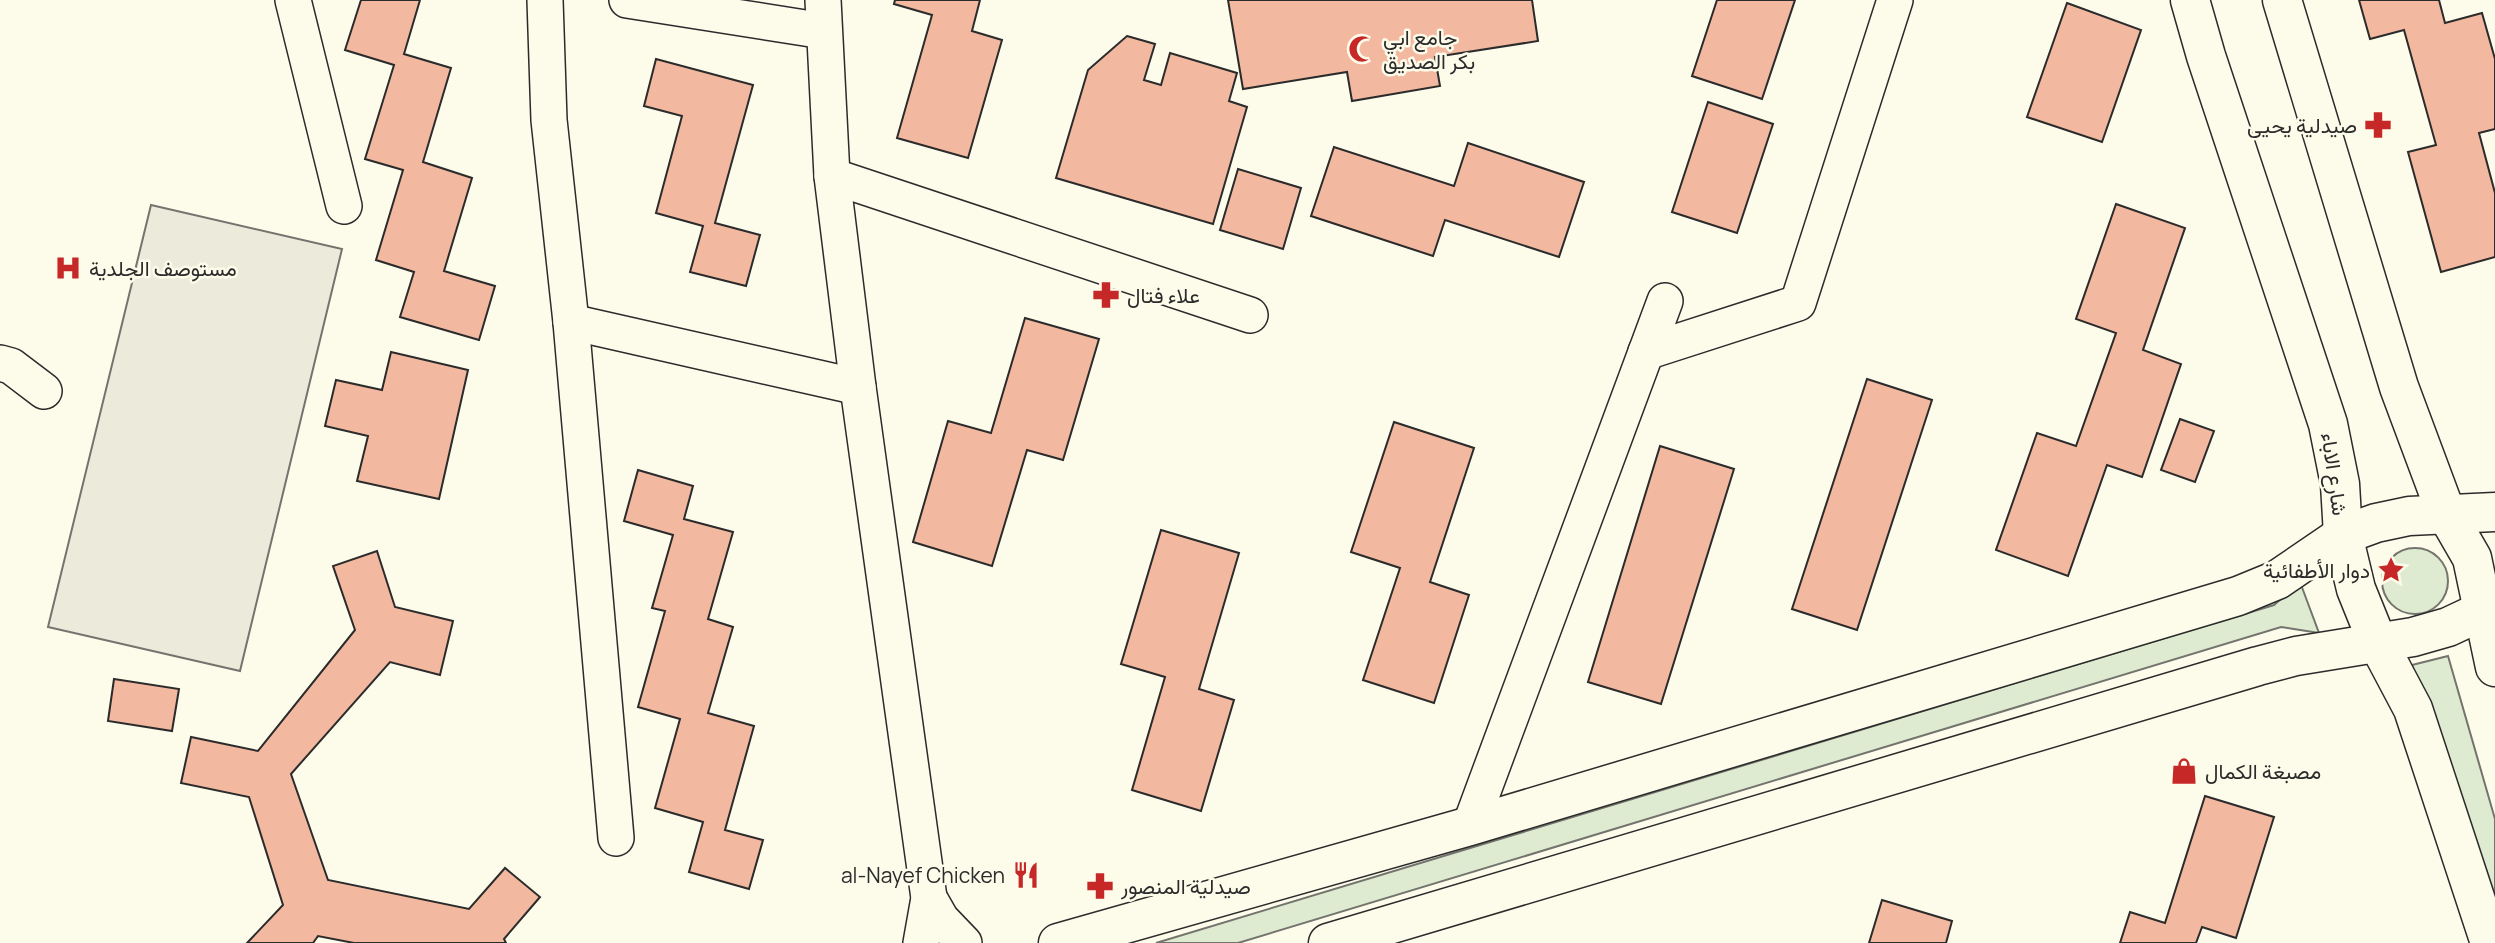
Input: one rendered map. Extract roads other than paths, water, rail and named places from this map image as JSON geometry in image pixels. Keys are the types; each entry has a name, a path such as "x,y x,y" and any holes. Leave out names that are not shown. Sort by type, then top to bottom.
{"main road":[{"name":"شارع الاباء","path":"2190,0 2206,56 2328,424 2340,484 2343,535 2356,590 2377,641 2413,709 2490,943"},
{"path":"2282,0 2399,387 2446,513 2472,558 2489,608 2495,667"},
{"path":"1058,943 1470,826 2238,596 2277,580 2343,535 2375,523 2409,516 2495,512"},
{"path":"1328,943 2259,666 2296,656 2413,637 2448,627 2489,608"}],"street":[{"path":"293,0 344,206"},
{"path":"545,0 549,120 571,322 616,838"},
{"path":"627,0 824,16 832,176 858,387 929,898 920,943"},
{"path":"1646,352 1798,303 1895,0"},
{"path":"832,176 1250,315"},
{"path":"1470,826 1665,301"},
{"path":"571,322 858,387"},
{"path":"0,363 11,366 44,391"},
{"path":"929,898 941,919 964,943"}],"place":[{"name":"جامع ابي بكر الصديق","path":"1362,49"},
{"name":"صيدلية يحيى","path":"2378,125"},
{"name":"مستوصف الجلدية","path":"68,268"},
{"name":"علاء فتال","path":"1106,295"},
{"name":"دوار الأطفائية","path":"2391,570"},
{"name":"مصبغة الكمال","path":"2184,771"},
{"name":"al-Nayef Chicken","path":"1026,875"},
{"name":"صيدلية المنصور","path":"1100,886"}]}
